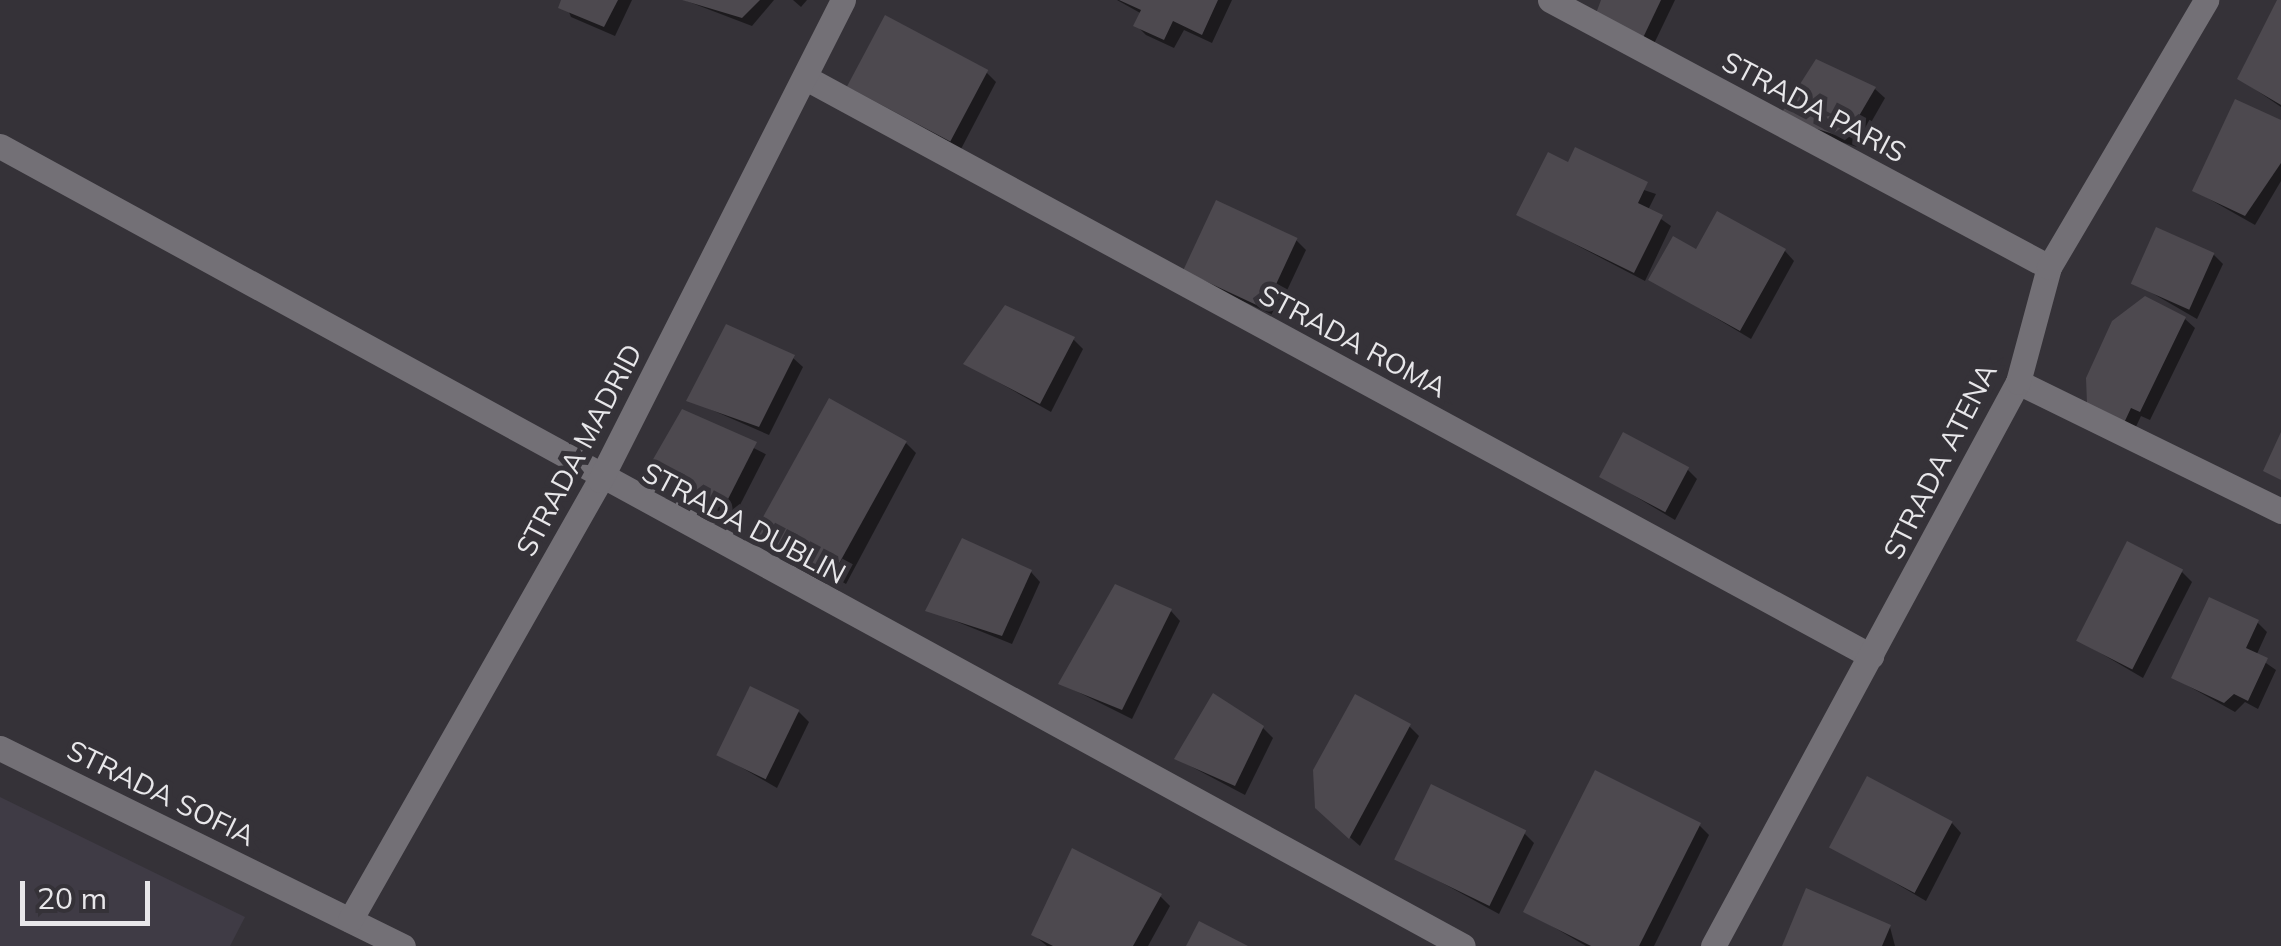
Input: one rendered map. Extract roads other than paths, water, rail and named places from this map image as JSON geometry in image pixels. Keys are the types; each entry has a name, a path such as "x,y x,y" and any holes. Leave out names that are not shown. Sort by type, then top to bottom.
{"street":[{"name":"STRADA MADRID","path":"350,920 600,480 844,0"},
{"name":"STRADA PARIS","path":"1550,0 2049,267"},
{"name":"STRADA ATENA","path":"1713,946 2018,382 2049,267 2206,0"},
{"name":"STRADA ROMA","path":"806,78 1871,656"},
{"name":"STRADA DUBLIN","path":"0,146 600,480 1463,946"},
{"path":"2018,382 2281,512"},
{"name":"STRADA SOFIA","path":"0,748 404,946"}]}
